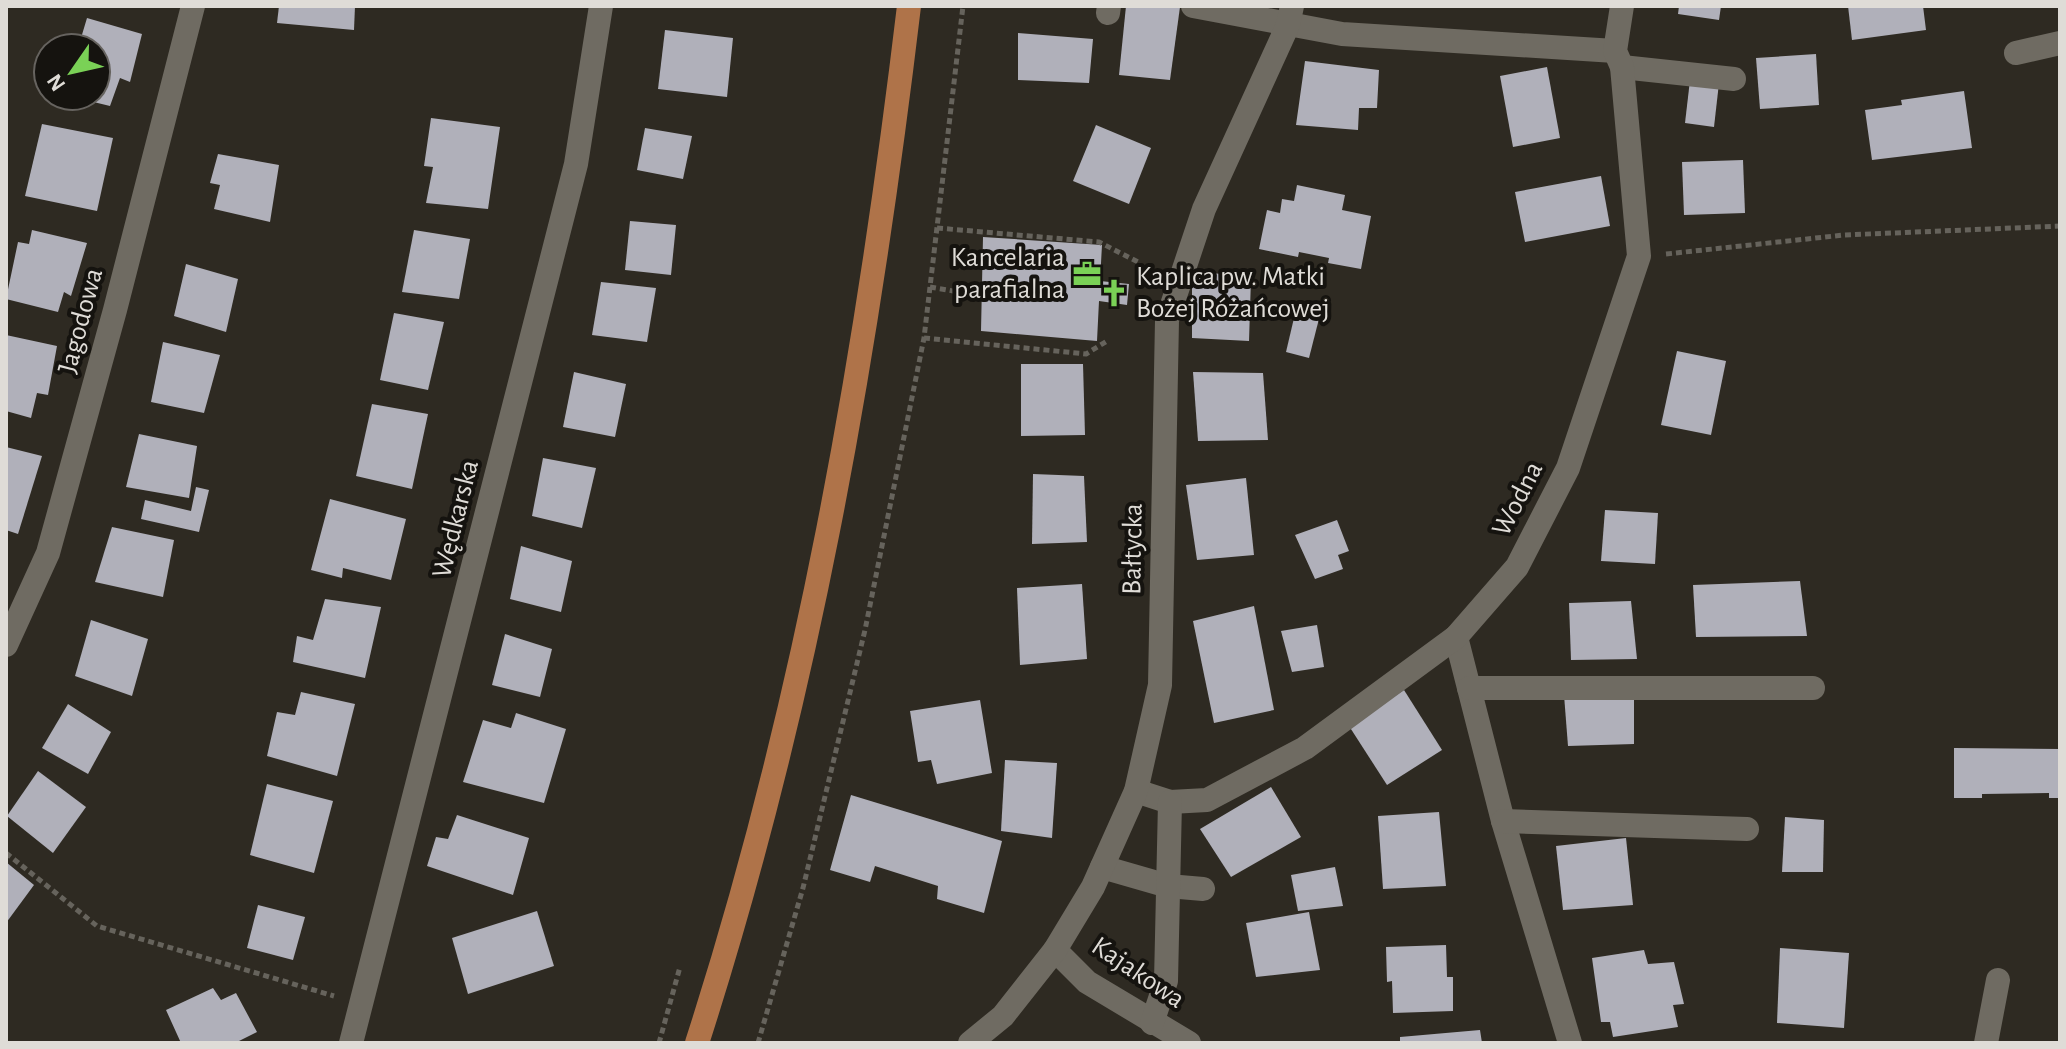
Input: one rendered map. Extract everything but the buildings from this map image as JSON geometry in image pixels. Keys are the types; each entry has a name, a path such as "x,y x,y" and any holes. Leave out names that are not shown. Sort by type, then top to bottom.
{"main road":[{"path":"697,1043 763,824 835,507 879,251 909,6"}],"street":[{"name":"Jagodowa","path":"6,645 48,553 115,310 193,6"},
{"name":"Wędkarska","path":"351,1043 576,164 601,6"},
{"path":"1193,6 1290,16 1342,34 1618,59 1734,79"},
{"name":"Wodna","path":"1136,791 1170,802 1207,800 1305,748 1456,637 1517,567 1568,468 1639,256 1618,59 1622,6"},
{"name":"Bałtycka","path":"970,1043 1003,1016 1055,950 1102,867 1136,791 1160,685 1167,320 1204,209 1290,16"},
{"path":"2016,53 2060,43"},
{"path":"1456,637 1503,821 1570,1043"},
{"path":"1469,688 1813,688"},
{"path":"1152,1023 1166,981 1170,802"},
{"path":"1503,821 1747,829"},
{"path":"1102,867 1168,886 1203,889"},
{"name":"Kajakowa","path":"1055,950 1087,982 1189,1043"},
{"path":"1986,1043 1998,980"}],"path":[{"path":"758,1043 803,888 862,645 924,338 963,6"},
{"path":"1639,256 1844,235 2060,226"},
{"path":"937,228 1099,242 1138,262"},
{"path":"930,287 959,292"},
{"path":"924,338 1086,354 1107,341"},
{"path":"6,853 97,926 361,1004"},
{"path":"659,1043 680,967"}],"place":[{"name":"Kancelaria parafialna","path":"1087,274"},
{"name":"Kaplica pw. Matki Bożej Różańcowej","path":"1114,293"}]}
